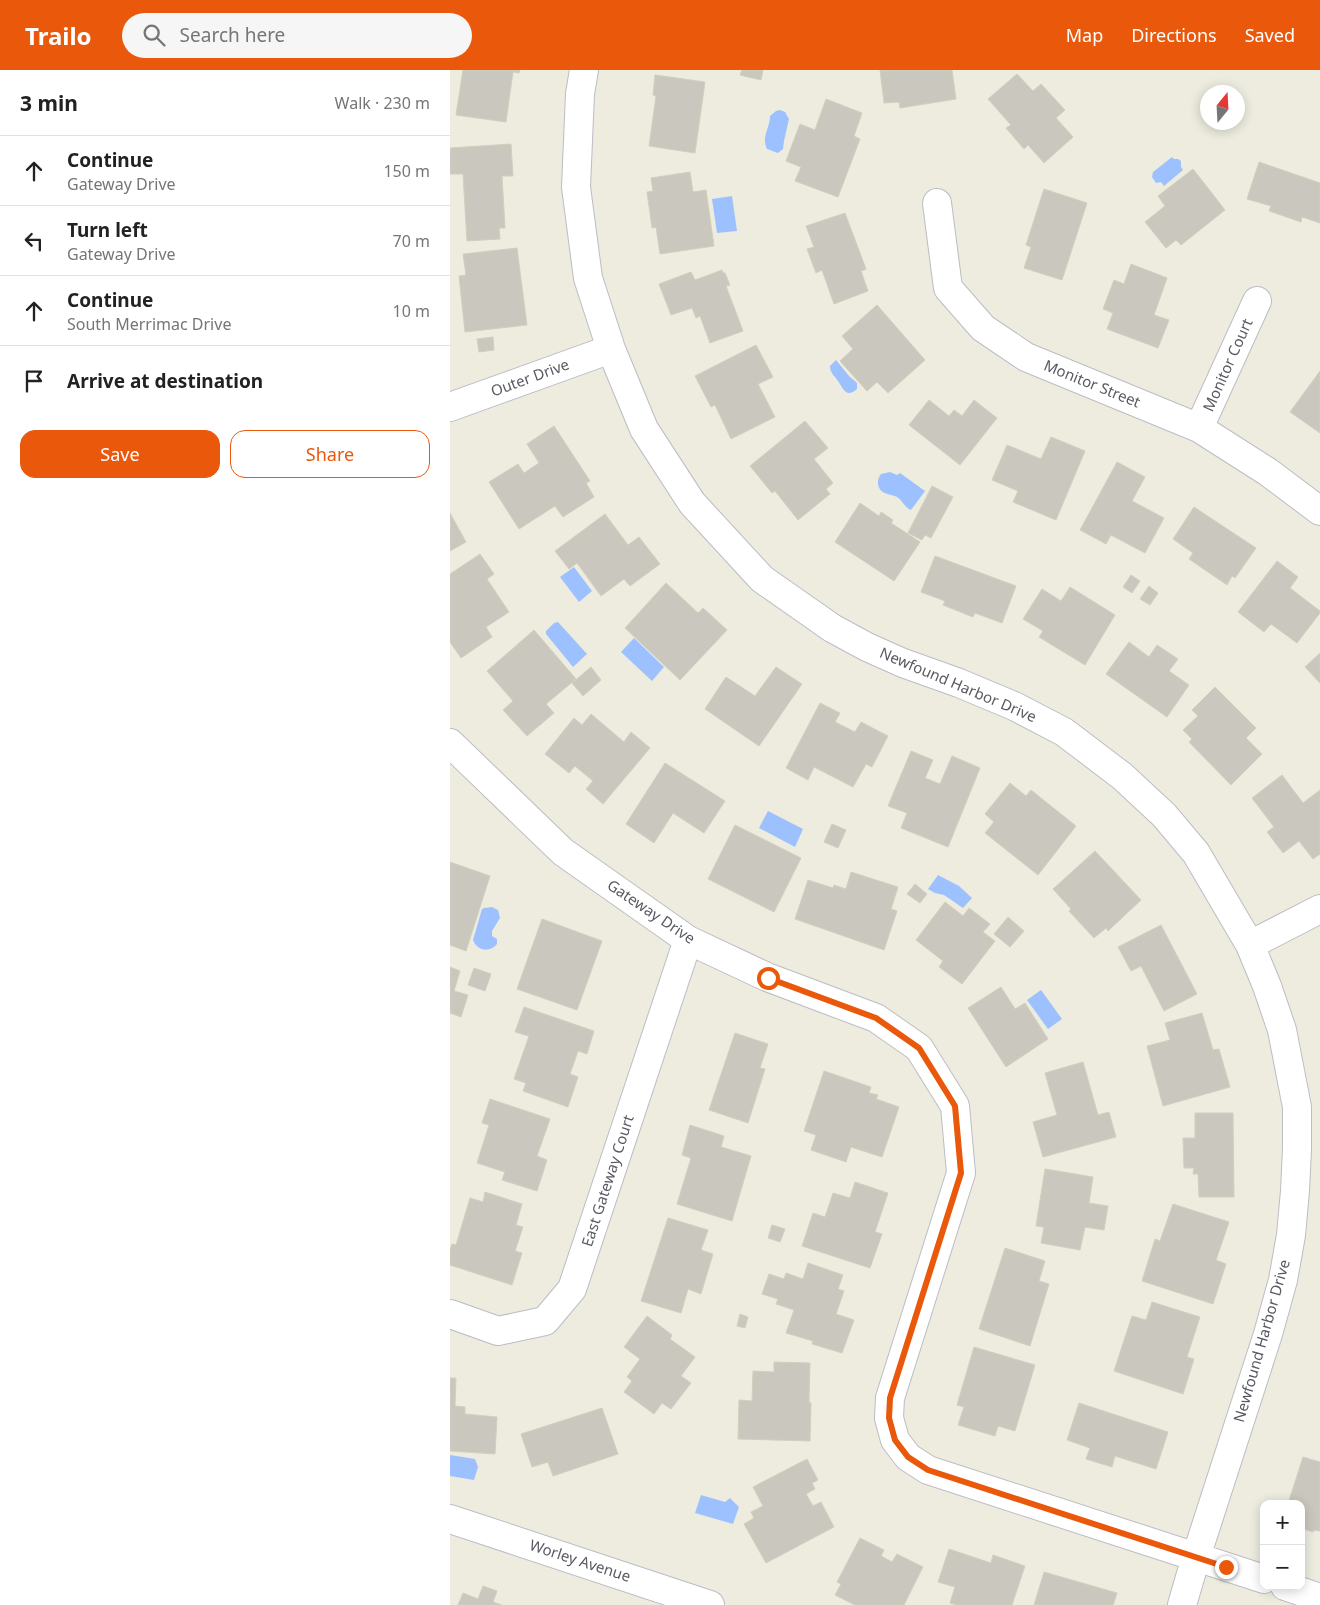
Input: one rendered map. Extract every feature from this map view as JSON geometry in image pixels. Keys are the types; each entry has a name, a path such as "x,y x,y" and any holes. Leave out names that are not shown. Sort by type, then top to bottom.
{"street":[{"name":"Newfound Harbor Drive","path":"584,70 580,94 576,187 588,278 611,349 644,429 692,503 762,580 832,628 902,663 959,683 1014,706 1064,732 1122,776 1164,815 1196,853 1250,945 1267,986 1282,1030 1297,1107 1296,1191 1291,1236 1283,1280 1268,1334 1182,1605"},
{"name":"Monitor Street","path":"937,204 948,288 983,328 1026,357 1199,428 1268,472 1320,510"},
{"name":"Monitor Court","path":"1199,428 1257,302"},
{"name":"Outer Drive","path":"450,407 611,349"},
{"name":"Gateway Drive","path":"450,743 563,852 688,940 768,978 876,1018 919,1048 955,1106 961,1173 890,1398 889,1418 895,1440 908,1457 928,1470 1260,1578"},
{"path":"1250,945 1320,909"},
{"name":"East Gateway Court","path":"450,1314 498,1330 508,1329 545,1321 572,1290 688,940"},
{"name":"Worley Avenue","path":"450,1519 710,1605"},
{"path":"1297,1590 1320,1598"}],"water":[{"path":"780,110 785,112 789,119 783,149 778,153 767,149 765,136 770,116"},
{"path":"1172,157 1181,161 1183,170 1164,186 1161,182 1156,183 1152,177 1153,172"},
{"path":"732,196 737,231 717,233 712,199"},
{"path":"836,360 857,383 857,389 853,392 847,393 831,372 830,366"},
{"path":"890,472 897,475 900,473 925,491 911,510 897,497 882,492 879,487 878,479 881,474"},
{"path":"574,567 592,591 579,602 560,577"},
{"path":"558,622 587,654 573,667 546,634 546,631 554,623"},
{"path":"634,638 664,667 652,681 621,652"},
{"path":"768,811 803,829 795,847 759,828"},
{"path":"938,875 959,886 972,898 963,908 944,895 928,889"},
{"path":"492,907 498,910 500,918 492,931 492,936 497,939 497,944 487,950 477,947 473,940 482,909"},
{"path":"1041,990 1062,1019 1048,1029 1027,1000"},
{"path":"450,1455 475,1459 478,1467 474,1480 450,1476"},
{"path":"701,1495 725,1502 730,1498 739,1507 733,1524 695,1513"}],"building":[{"path":"463,70 520,70 519,73 513,72 506,122 456,115"},
{"path":"742,70 763,70 761,80 740,75"},
{"path":"880,70 952,70 956,99 900,108 899,102 884,103"},
{"path":"1017,74 1033,91 1041,84 1065,110 1056,118 1073,137 1044,163 1028,145 1024,149 1006,128 1011,125 988,99"},
{"path":"655,75 705,82 695,153 649,146 656,96 653,95"},
{"path":"826,99 862,113 854,136 860,139 838,197 795,181 801,167 786,161 800,124 815,130"},
{"path":"511,144 513,176 502,176 505,228 499,228 500,239 467,241 463,174 450,174 450,148"},
{"path":"1259,162 1320,183 1320,223 1302,217 1301,222 1269,211 1271,206 1247,199"},
{"path":"1193,169 1225,210 1181,245 1176,240 1166,248 1145,222 1165,206 1158,196"},
{"path":"690,172 693,192 706,190 714,246 660,254 656,227 652,228 647,192 653,191 651,178"},
{"path":"1044,189 1087,203 1062,280 1024,268 1031,247 1026,245"},
{"path":"845,213 866,269 861,271 868,291 834,304 822,270 816,273 807,249 814,247 806,226"},
{"path":"517,248 527,325 465,332 459,276 466,275 463,254"},
{"path":"1131,264 1167,278 1154,315 1169,320 1158,348 1107,329 1113,313 1103,309 1114,280 1124,284"},
{"path":"722,270 730,285 726,286 743,331 710,343 700,316 696,318 692,308 671,315 659,284 691,272 695,280"},
{"path":"877,305 925,360 888,393 877,382 867,391 840,361 853,349 842,336"},
{"path":"493,337 494,350 479,352 477,339"},
{"path":"756,345 773,377 758,384 775,417 731,439 715,405 711,407 695,376"},
{"path":"1320,371 1320,433 1290,412"},
{"path":"929,400 949,416 954,410 962,416 974,400 997,418 960,465 909,425"},
{"path":"805,421 828,448 814,459 833,483 826,489 830,494 798,520 775,491 772,493 750,466"},
{"path":"554,426 590,481 586,483 594,497 563,517 555,506 519,529 489,482 518,464 524,473 539,463 527,444"},
{"path":"1051,437 1085,451 1056,520 1013,502 1018,491 992,480 1007,445 1041,459"},
{"path":"1117,462 1145,477 1132,501 1164,518 1145,553 1111,535 1106,544 1080,530"},
{"path":"932,486 953,497 931,538 925,535 922,540 908,533"},
{"path":"860,503 879,516 881,512 893,520 891,523 920,542 894,581 835,542"},
{"path":"1194,507 1256,548 1235,578 1232,576 1227,585 1189,559 1193,553 1173,539"},
{"path":"450,513 466,542 450,551"},
{"path":"605,514 628,545 639,537 660,564 630,586 624,579 601,596 577,563 569,569 555,551"},
{"path":"480,554 494,574 487,579 509,612 486,627 492,637 461,658 450,642 450,574"},
{"path":"935,556 1016,586 1002,623 975,613 973,617 943,605 945,601 921,592"},
{"path":"1277,561 1298,577 1290,588 1320,611 1297,643 1271,624 1264,632 1238,612"},
{"path":"1131,575 1140,581 1132,593 1123,587"},
{"path":"666,583 698,613 703,608 727,630 680,680 625,628"},
{"path":"1149,586 1158,593 1150,605 1140,599"},
{"path":"1070,587 1115,615 1085,665 1039,637 1043,631 1023,619 1042,589 1061,601"},
{"path":"534,630 576,679 546,704 554,713 527,736 503,710 513,701 487,671"},
{"path":"1129,642 1149,657 1157,645 1178,659 1169,671 1189,685 1167,717 1106,674"},
{"path":"1320,653 1320,683 1305,667"},
{"path":"591,667 601,680 583,696 572,683"},
{"path":"776,667 802,684 759,746 705,709 726,677 755,696"},
{"path":"1215,687 1256,728 1246,738 1262,754 1231,785 1189,742 1192,739 1183,730 1198,716 1192,710"},
{"path":"820,703 840,713 835,722 855,732 861,722 888,736 872,767 866,764 853,787 814,767 808,780 786,768"},
{"path":"591,714 624,742 631,732 650,748 603,804 586,789 593,781 575,766 569,773 545,754 574,718 582,725"},
{"path":"911,751 933,760 925,778 940,784 952,756 980,768 948,847 901,828 907,813 888,806"},
{"path":"665,763 725,801 704,833 673,813 654,843 626,824"},
{"path":"1282,775 1303,803 1320,790 1320,854 1313,859 1299,841 1283,853 1267,832 1274,827 1252,798"},
{"path":"1010,783 1026,796 1031,790 1076,826 1038,875 985,833 994,822 985,814"},
{"path":"832,824 846,830 838,848 824,842"},
{"path":"735,825 801,858 774,912 708,879"},
{"path":"1095,851 1141,900 1108,931 1106,928 1094,938 1069,911 1071,909 1053,889"},
{"path":"450,862 490,876 466,951 450,945"},
{"path":"851,872 898,887 891,909 897,911 884,950 795,919 808,880 833,888 834,885 846,889"},
{"path":"915,884 927,894 920,903 907,894"},
{"path":"945,902 963,916 969,908 990,924 983,932 995,941 962,984 939,967 943,961 916,940"},
{"path":"1008,917 1024,931 1010,947 994,934"},
{"path":"542,919 602,941 577,1010 517,989"},
{"path":"1161,925 1197,994 1164,1011 1141,966 1131,971 1118,947"},
{"path":"450,967 460,971 454,991 468,995 461,1017 450,1013"},
{"path":"474,968 491,974 485,991 468,985"},
{"path":"1001,987 1015,1009 1025,1003 1048,1039 1006,1067 968,1008"},
{"path":"524,1007 594,1031 587,1054 578,1051 570,1074 578,1077 568,1107 523,1091 526,1083 514,1079 529,1036 515,1032"},
{"path":"1202,1013 1213,1050 1219,1049 1230,1087 1163,1106 1147,1046 1170,1040 1165,1023"},
{"path":"735,1033 768,1044 760,1068 765,1069 748,1123 709,1110"},
{"path":"1083,1062 1098,1115 1109,1112 1116,1137 1043,1157 1033,1122 1057,1115 1045,1073"},
{"path":"824,1071 871,1087 869,1093 878,1095 876,1099 899,1107 882,1157 851,1147 846,1162 811,1150 816,1135 804,1131"},
{"path":"490,1099 550,1119 537,1156 547,1160 537,1191 502,1180 505,1172 477,1163 489,1125 482,1123"},
{"path":"1195,1113 1233,1113 1234,1197 1199,1197 1198,1174 1193,1174 1194,1168 1184,1168 1183,1138 1195,1138"},
{"path":"690,1125 724,1136 721,1147 751,1156 732,1221 677,1204 691,1158 682,1155"},
{"path":"1045,1169 1093,1177 1089,1203 1108,1206 1104,1230 1085,1227 1080,1250 1041,1243 1044,1227 1036,1226"},
{"path":"855,1182 888,1193 875,1232 882,1234 870,1268 802,1246 813,1213 825,1217 833,1193 850,1198"},
{"path":"485,1192 522,1204 516,1225 523,1227 515,1251 522,1253 512,1285 450,1265 450,1250 452,1244 456,1245 470,1198 483,1202"},
{"path":"1173,1204 1229,1222 1216,1260 1226,1264 1213,1304 1142,1281 1155,1239 1160,1241"},
{"path":"668,1218 708,1230 701,1250 713,1254 701,1294 688,1289 681,1313 641,1301"},
{"path":"772,1225 785,1229 780,1242 768,1238"},
{"path":"1005,1248 1045,1261 1039,1281 1049,1284 1030,1346 979,1329"},
{"path":"808,1263 843,1275 838,1289 844,1291 836,1314 854,1320 842,1353 812,1344 813,1341 786,1333 794,1310 776,1304 778,1299 762,1294 769,1274 784,1279 786,1273 803,1279"},
{"path":"1152,1302 1200,1317 1187,1357 1194,1359 1183,1394 1114,1371 1132,1316 1146,1320"},
{"path":"740,1314 748,1317 745,1328 737,1326"},
{"path":"647,1316 672,1335 670,1339 695,1357 681,1376 691,1383 671,1409 662,1403 654,1414 624,1392 632,1381 627,1377 640,1359 624,1347"},
{"path":"974,1347 1035,1365 1015,1431 998,1426 995,1436 958,1425 964,1407 957,1405"},
{"path":"774,1362 810,1363 810,1441 738,1439 739,1400 752,1401 753,1371 774,1372"},
{"path":"450,1378 456,1378 455,1406 465,1407 465,1414 497,1417 495,1454 450,1451"},
{"path":"1079,1403 1168,1432 1156,1469 1115,1456 1112,1467 1086,1459 1090,1448 1067,1440"},
{"path":"602,1408 618,1454 553,1476 548,1462 532,1467 521,1434"},
{"path":"1303,1457 1320,1462 1320,1531 1314,1530 1313,1532 1305,1529 1305,1500 1289,1500"},
{"path":"807,1459 818,1480 812,1483 815,1489 806,1494 813,1506 821,1502 834,1527 766,1563 744,1524 754,1518 751,1512 763,1506 753,1487"},
{"path":"860,1538 884,1550 881,1556 892,1562 897,1554 923,1567 904,1605 855,1605 835,1595 841,1584 837,1582"},
{"path":"949,1549 991,1563 993,1555 1025,1566 1012,1605 957,1605 950,1603 955,1587 938,1582"},
{"path":"1044,1572 1117,1593 1113,1605 1034,1605"},
{"path":"483,1586 497,1591 493,1602 502,1605 458,1605 463,1593 478,1599"}],"route":[{"path":"768,978 876,1018 919,1048 955,1106 961,1173 890,1398 889,1418 895,1440 908,1457 928,1470 1226,1567"}]}
